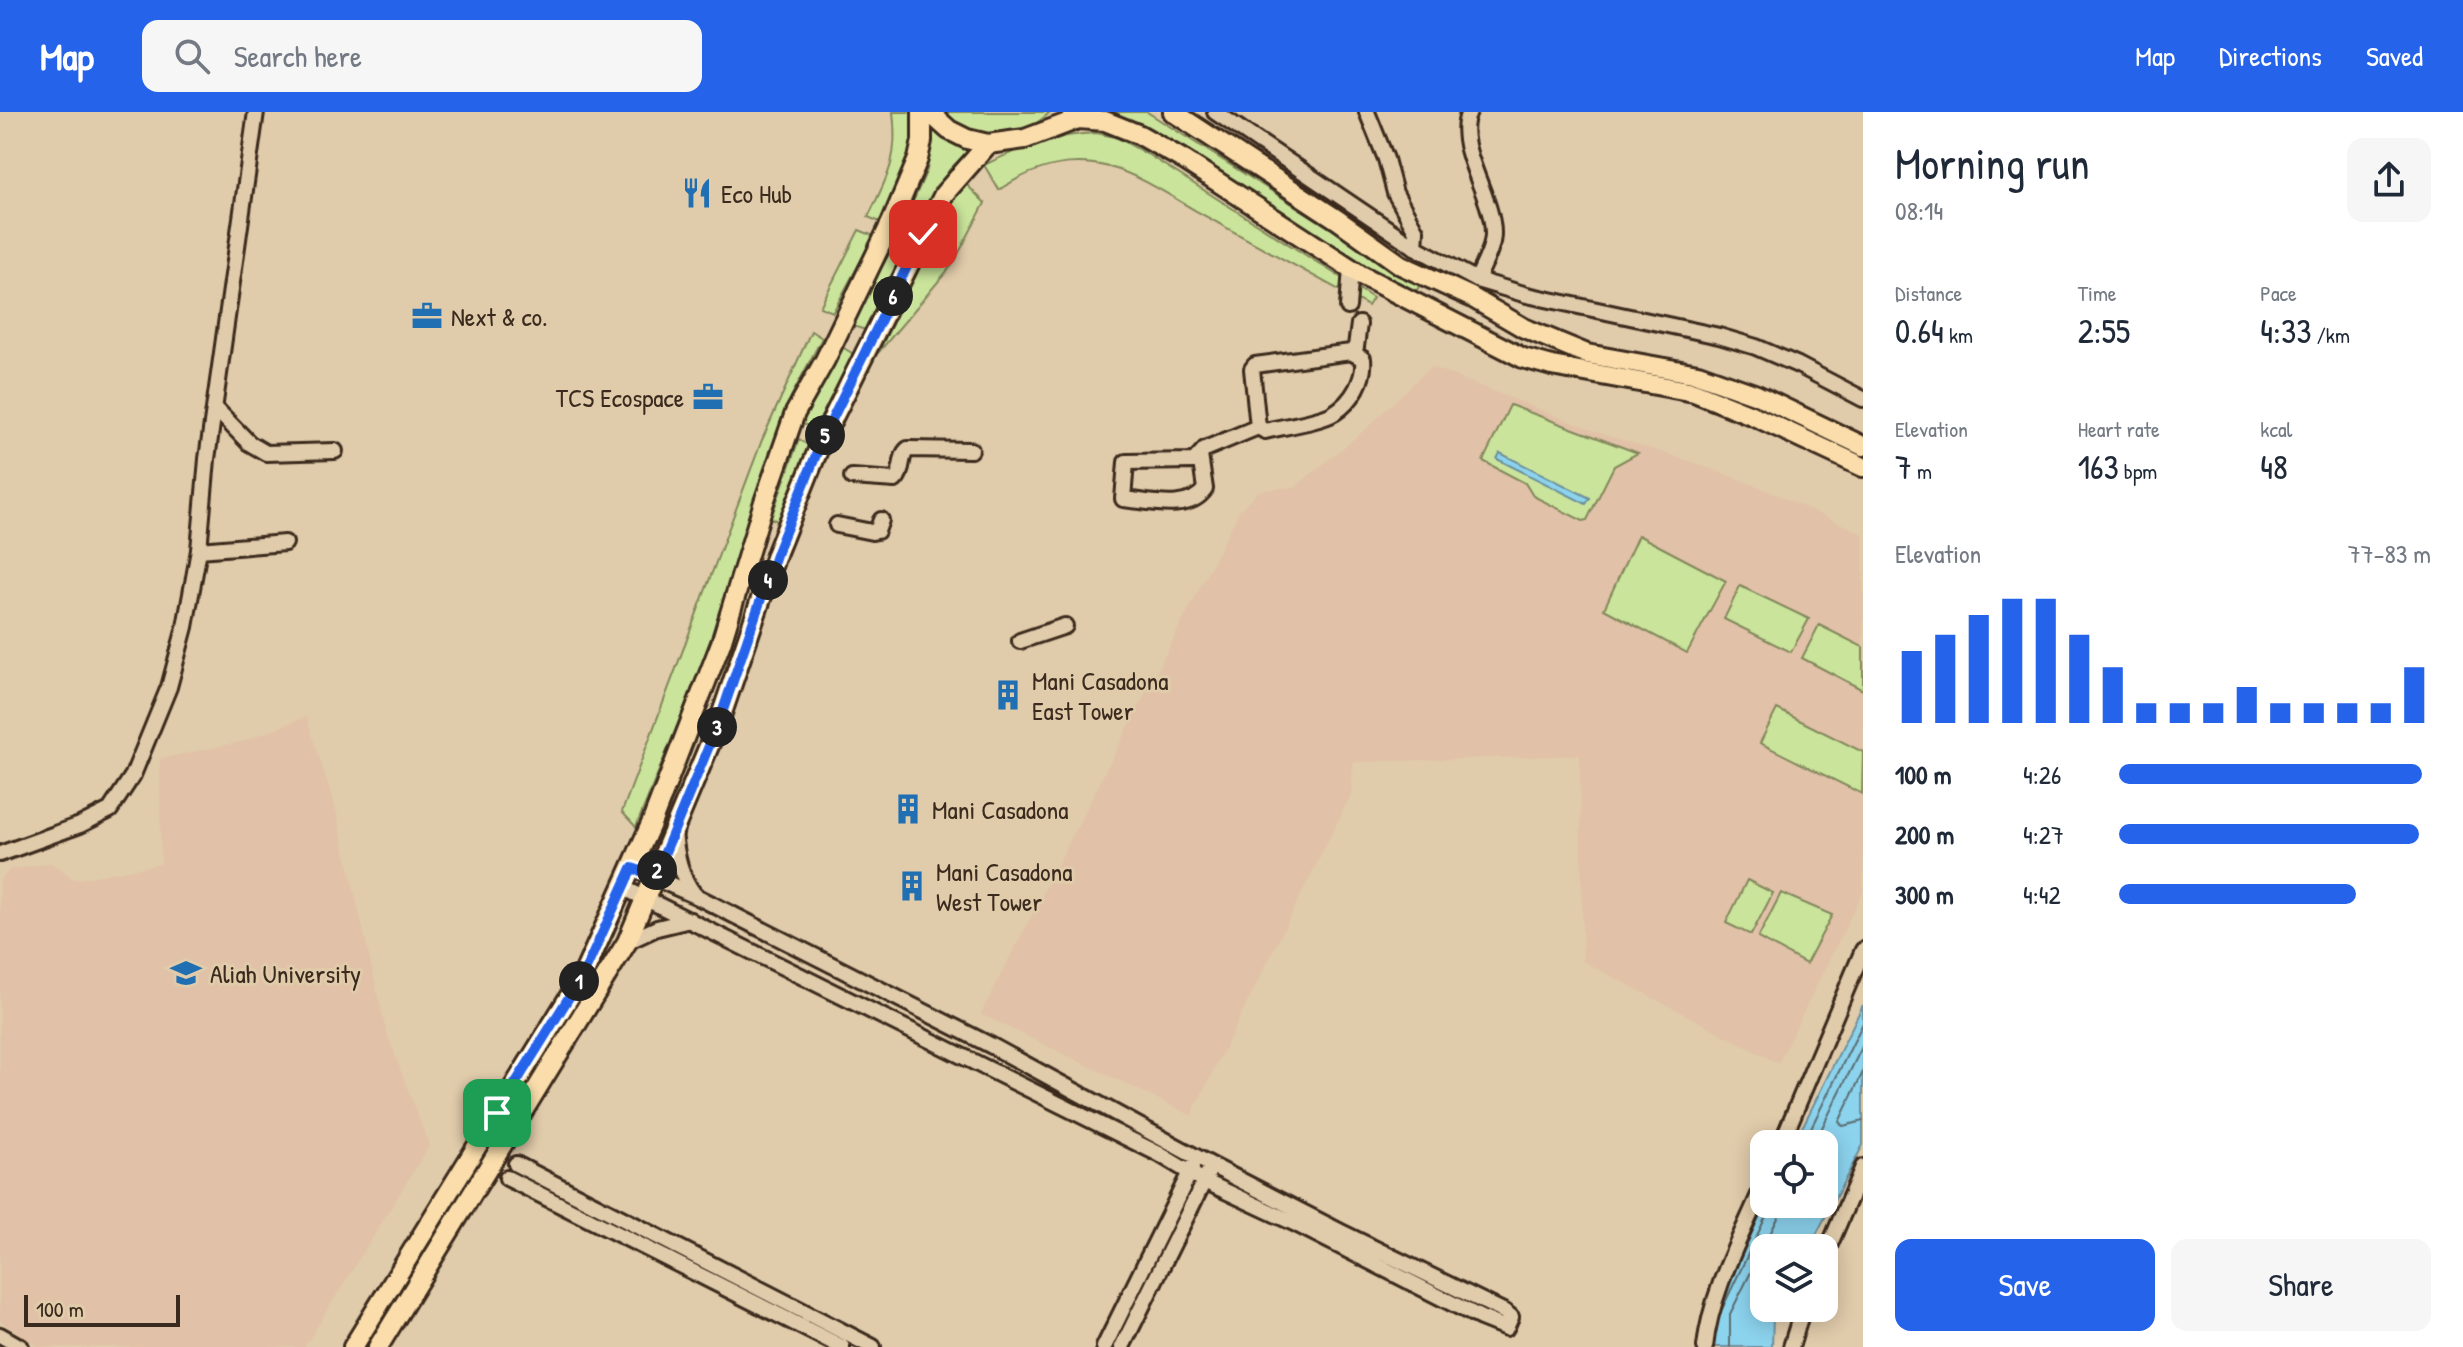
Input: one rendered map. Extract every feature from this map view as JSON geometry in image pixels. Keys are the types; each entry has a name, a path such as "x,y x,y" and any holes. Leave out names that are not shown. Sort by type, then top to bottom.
{"main road":[{"path":"353,1347 584,973 624,888 721,643 795,413 825,360 892,221 918,159 922,141 922,112"},
{"path":"929,112 949,130 988,144 1025,139 1041,130 1061,112"},
{"path":"1173,112 1401,265 1471,297 1524,328 1587,354 1698,374 1757,395 1863,446"},
{"path":"1041,130 1078,119 1105,121 1140,135 1235,191 1388,290 1523,358 1694,392 1754,416 1863,467"},
{"path":"378,1347 627,942 719,722 777,552 822,440 944,194 988,144"}],"street":[{"path":"0,854 80,825 110,810 133,775 169,687 185,627 199,550 256,112"},
{"path":"1215,112 1415,247 1477,280 1527,295 1719,336 1798,365 1863,399"},
{"path":"1367,112 1386,159 1395,193 1416,231 1415,247"},
{"path":"1469,112 1464,131 1493,233 1491,249 1477,280"},
{"path":"1233,152 1246,134"},
{"path":"1348,307 1351,268"},
{"path":"1258,427 1252,369 1255,365 1351,352 1356,347 1359,324"},
{"path":"1258,427 1265,431 1334,413 1354,392 1365,373 1363,359 1351,352"},
{"path":"214,421 266,453 335,451"},
{"path":"1200,455 1205,489 1200,496 1180,504 1123,499 1126,462 1194,461 1205,449 1258,427"},
{"path":"852,477 895,480 908,449 971,450"},
{"path":"837,525 872,532 877,531 881,520"},
{"path":"199,550 285,543"},
{"path":"1020,641 1065,626"},
{"path":"674,831 686,884 696,896"},
{"path":"624,888 1481,1318 1506,1328 1510,1322 1511,1317 1505,1312 1341,1232 1036,1069 696,896 632,868"},
{"path":"627,942 657,928 690,920"},
{"path":"1787,1130 1863,950"},
{"path":"1104,1347 1189,1173 1205,1161"},
{"path":"1122,1347 1204,1181 1205,1161"},
{"path":"516,1164 873,1347"},
{"path":"1834,1234 1863,1167"},
{"path":"507,1178 842,1347"},
{"path":"1705,1347 1721,1282 1750,1215"},
{"path":"1793,1347 1799,1322"},
{"path":"0,1335 21,1347"}],"shaded area":[{"path":"1431,367 1602,434 1759,487 1863,534 1863,891 1778,1063 1583,961 1580,755 1353,762 1351,794 1191,1115 981,1014 1240,510 1259,491 1296,487 1366,429"},
{"name":"Aliah University","path":"306,717 335,807 386,1032 429,1146 304,1347 40,1347 0,1321 0,881 9,870 51,863 75,880 161,864 160,759 242,742"}],"green space":[{"path":"893,112 913,112 915,146 880,222 868,217 893,155"},
{"path":"937,112 1050,112 1021,132 994,136 966,129"},
{"path":"1103,112 1147,112 1396,269 1422,281 1414,295"},
{"path":"933,129 969,147 949,170 917,229 912,233 899,233 927,170"},
{"path":"1097,133 1118,138 1147,154 1373,298 1368,306 1120,170 1080,163 1052,166 1025,175 999,190 984,165 1039,143"},
{"path":"964,182 985,203 953,264 878,353 959,187"},
{"path":"859,230 874,236 833,312 820,307"},
{"path":"893,247 904,258 866,330 849,325"},
{"path":"811,331 822,338 791,397 713,637 636,827 622,812 762,440"},
{"path":"839,345 855,355 822,422 813,427 802,424"},
{"path":"1510,405 1638,453 1614,466 1587,520 1583,521 1533,496 1525,483 1483,461"},
{"path":"799,439 812,448 781,523 771,518"},
{"path":"1638,535 1726,581 1687,653 1604,609"},
{"path":"1740,586 1809,619 1791,652 1724,619"},
{"path":"1819,625 1863,647 1863,690 1802,658"},
{"path":"1777,709 1863,752 1862,794 1760,743"},
{"path":"1747,880 1773,893 1751,935 1726,923"},
{"path":"1781,893 1832,915 1806,964 1758,938"}],"water":[{"path":"1500,453 1590,498 1586,504 1497,459"},
{"path":"1863,1005 1863,1145 1838,1193 1838,1130 1801,1130"},
{"path":"1758,1218 1825,1218 1816,1234 1750,1234"},
{"path":"1750,1234 1750,1322 1773,1322 1772,1347 1712,1347 1712,1310"}],"place":[{"name":"Eco Hub","path":"697,193"},
{"name":"Next & co.","path":"427,316"},
{"name":"TCS Ecospace","path":"708,397"},
{"name":"Mani Casadona East Tower","path":"1008,695"},
{"name":"Mani Casadona","path":"908,809"},
{"name":"Mani Casadona West Tower","path":"912,886"},
{"name":"Aliah University","path":"186,973"}],"route":[{"path":"497,1113 584,973 632,868 655,876 719,722 777,552 822,440 923,234"}]}
